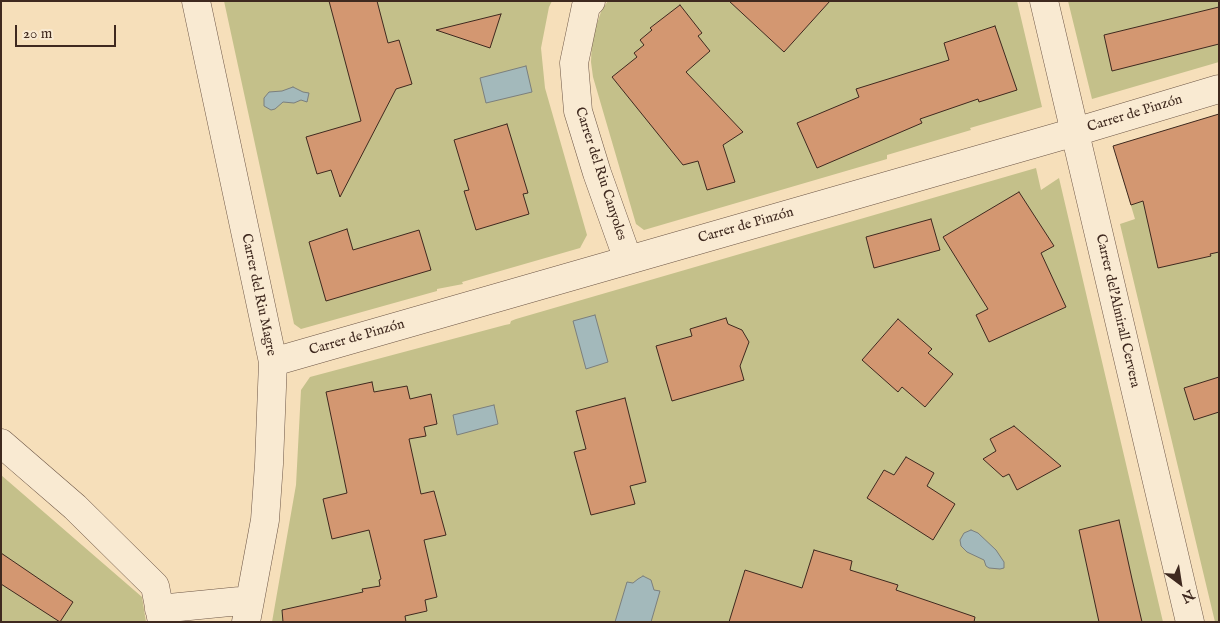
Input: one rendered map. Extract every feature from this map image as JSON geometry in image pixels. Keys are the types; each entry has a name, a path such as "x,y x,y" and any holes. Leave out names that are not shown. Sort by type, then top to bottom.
{"street":[{"name":"Carrer del Riu Magre","path":"196,1 273,362 265,520 248,611"},
{"name":"Carrer del Riu Canyoles","path":"591,1 586,6 574,63 578,111 596,173 628,260"},
{"name":"Carrer del'Almirall Cervera","path":"1044,1 1190,622"},
{"name":"Carrer de Pinzón","path":"273,362 1219,89"},
{"path":"1,443 75,507 155,586 161,615 248,611"}],"shaded area":[{"path":"224,1 552,1 549,7 541,48 545,88 587,235 580,248 462,282 463,284 437,289 437,291 301,329 294,324"},
{"path":"608,1 1017,1 1042,107 887,155 887,159 644,230 636,224 593,77 591,62 592,38 602,9"},
{"path":"1068,1 1219,1 1219,62 1092,99"},
{"path":"526,66 532,92 486,103 480,78"},
{"path":"293,87 309,93 307,102 301,100 294,103 283,102 271,110 264,106 264,98 269,92 282,91"},
{"path":"1219,114 1219,622 1215,622 1120,224 1135,219 1113,146"},
{"path":"1036,168 1041,190 1059,178 1163,622 272,622 296,485 301,390 310,377 510,324 511,321 516,319"},
{"path":"595,315 608,362 586,369 573,321"},
{"path":"494,405 498,424 457,435 453,415"},
{"path":"1,475 142,597 146,622 1,622"},
{"path":"971,530 978,533 996,550 1004,562 1004,568 989,568 984,560 967,552 961,546 960,540 964,533"},
{"path":"643,576 651,580 654,590 660,591 651,622 615,622 627,582 633,583"}],"building":[{"path":"329,1 377,1 388,43 399,40 412,84 396,89 340,197 331,170 317,174 306,137 361,121"},
{"path":"729,1 830,1 784,52"},
{"path":"680,5 702,33 698,36 710,51 686,72 743,132 723,145 735,182 707,190 698,161 683,165 612,77 637,57 634,53 644,45 640,40 652,30 650,28"},
{"path":"1219,7 1219,44 1112,71 1104,35"},
{"path":"501,14 490,48 436,30"},
{"path":"995,26 1017,90 979,102 978,99 920,119 922,123 817,168 797,123 859,97 856,89 949,60 944,43"},
{"path":"1219,114 1219,252 1210,254 1211,256 1158,268 1143,201 1131,205 1113,146"},
{"path":"507,124 528,193 523,194 529,214 476,230 464,191 469,190 454,140"},
{"path":"1019,192 1054,246 1041,253 1066,307 989,342 976,315 988,309 943,237"},
{"path":"931,219 940,250 874,268 866,237"},
{"path":"347,229 353,250 419,230 431,270 326,301 309,242"},
{"path":"726,318 728,324 742,330 749,342 740,366 744,380 672,401 656,346 692,336 690,329"},
{"path":"898,319 932,349 928,353 953,374 925,407 902,387 898,392 862,360"},
{"path":"1219,377 1219,412 1194,420 1184,388"},
{"path":"372,382 374,392 407,386 410,399 431,394 437,424 424,427 426,436 409,439 421,494 434,491 446,535 424,540 437,597 425,600 427,611 405,616 406,622 283,622 282,610 363,592 362,589 380,586 379,580 381,579 369,530 332,539 323,499 347,493 326,392"},
{"path":"625,398 646,482 630,486 635,504 591,515 574,452 586,449 576,411"},
{"path":"1014,426 1061,466 1017,490 1009,474 1003,477 983,459 996,451 990,439"},
{"path":"906,457 934,473 927,486 955,504 933,540 867,498 884,470 894,475"},
{"path":"1119,520 1142,622 1099,622 1079,530"},
{"path":"814,550 852,561 850,570 898,585 896,590 975,617 974,622 729,622 745,570 802,588"},
{"path":"1,553 73,602 60,622 1,584"}]}
